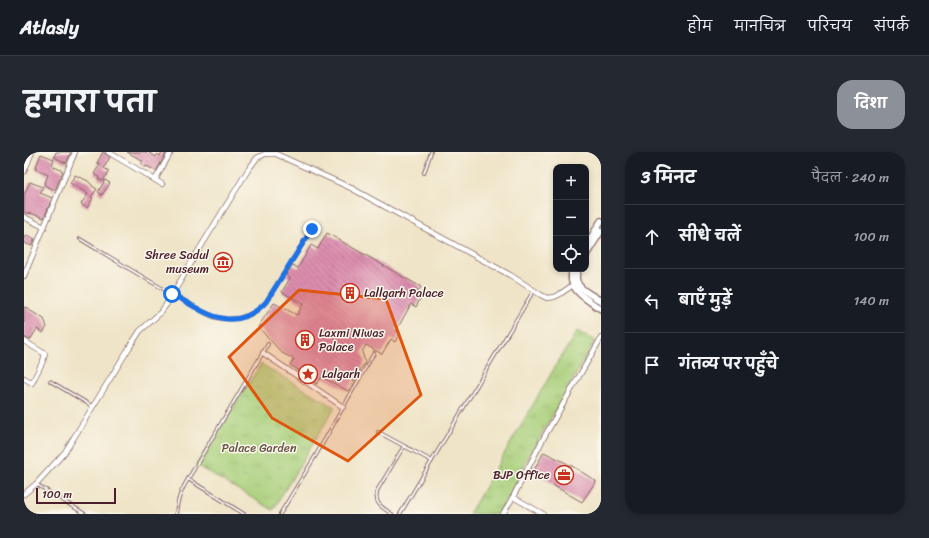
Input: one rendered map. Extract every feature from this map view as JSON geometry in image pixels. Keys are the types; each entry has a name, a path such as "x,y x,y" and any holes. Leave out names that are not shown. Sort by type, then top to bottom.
{"street":[{"path":"24,172 32,152"},
{"path":"24,276 75,152"},
{"path":"108,152 162,184"},
{"path":"155,180 171,152"},
{"path":"24,494 36,484 65,452 140,331 160,312 172,294 248,170 257,158 265,154 276,154 282,156 351,188 510,275 547,298 560,294 573,285"},
{"path":"24,218 44,227"},
{"path":"589,241 601,221"},
{"path":"589,250 601,231"},
{"path":"571,272 571,279 576,291 600,304"},
{"path":"577,272 577,284 600,304"},
{"path":"503,514 543,439 601,338"},
{"path":"24,341 45,354 44,361 32,383 24,378"},
{"path":"263,353 343,408"},
{"path":"513,497 543,514"}],"lane":[{"path":"424,173 431,152"},
{"path":"80,239 205,313 224,320 244,318 260,309 266,302 312,229"},
{"path":"400,514 534,290"},
{"path":"176,514 177,504 181,492 188,479 268,344"},
{"path":"280,514 316,455 374,353"},
{"path":"50,381 93,406"},
{"path":"378,432 432,460"},
{"path":"392,514 378,504 376,494 404,446"},
{"path":"188,479 244,514"},
{"path":"36,484 85,514"}],"highlighted area":[{"path":"299,290 386,299 421,395 348,461 272,418 229,357"}],"green space":[{"path":"577,331 595,341 526,462 499,514 469,514 555,367"},
{"name":"Palace Garden","path":"261,364 335,407 273,510 196,465"}],"building":[{"path":"56,152 71,152 66,163 54,157"},
{"path":"103,152 110,157 104,168 109,171 103,181 98,179 99,177 94,174 100,164 97,163"},
{"path":"127,152 148,152 156,157 157,154 160,156 162,152 167,152 156,171 141,164 143,161"},
{"path":"41,154 54,159 52,166 63,171 55,190 44,185 48,175 35,169"},
{"path":"75,175 88,181 97,189 91,197 93,198 87,208 81,204 88,194 70,183"},
{"path":"105,180 110,183 102,195 98,192"},
{"path":"30,182 43,187 40,193 52,198 44,218 24,212 24,195"},
{"name":"Lallgarh Palace","path":"327,233 421,287 416,294 421,297 416,307 411,304 396,331 400,333 395,342 391,339 382,354 366,345 362,352 365,362 348,391 322,377 317,384 299,373 300,371 290,365 294,359 282,353 258,327 274,303 297,315 303,304 282,292 290,278 286,275 292,265 298,268 311,245 318,249"},
{"path":"24,235 35,239 32,246 24,243"},
{"path":"24,307 30,309 29,310 44,319 47,327 43,333 37,329 30,340 24,337"},
{"name":"BJP Office","path":"544,452 572,466 596,481 582,502 556,487 534,470"}],"place":[{"name":"Shree Sadul museum","path":"223,262"},
{"name":"Lallgarh Palace","path":"350,293"},
{"name":"Laxmi Niwas Palace","path":"305,340"},
{"name":"Lalgarh","path":"308,374"},
{"name":"BJP Office","path":"564,475"}],"route":[{"path":"172,294 205,313 218,318 224,320 244,318 260,309 266,302 312,229"}]}
